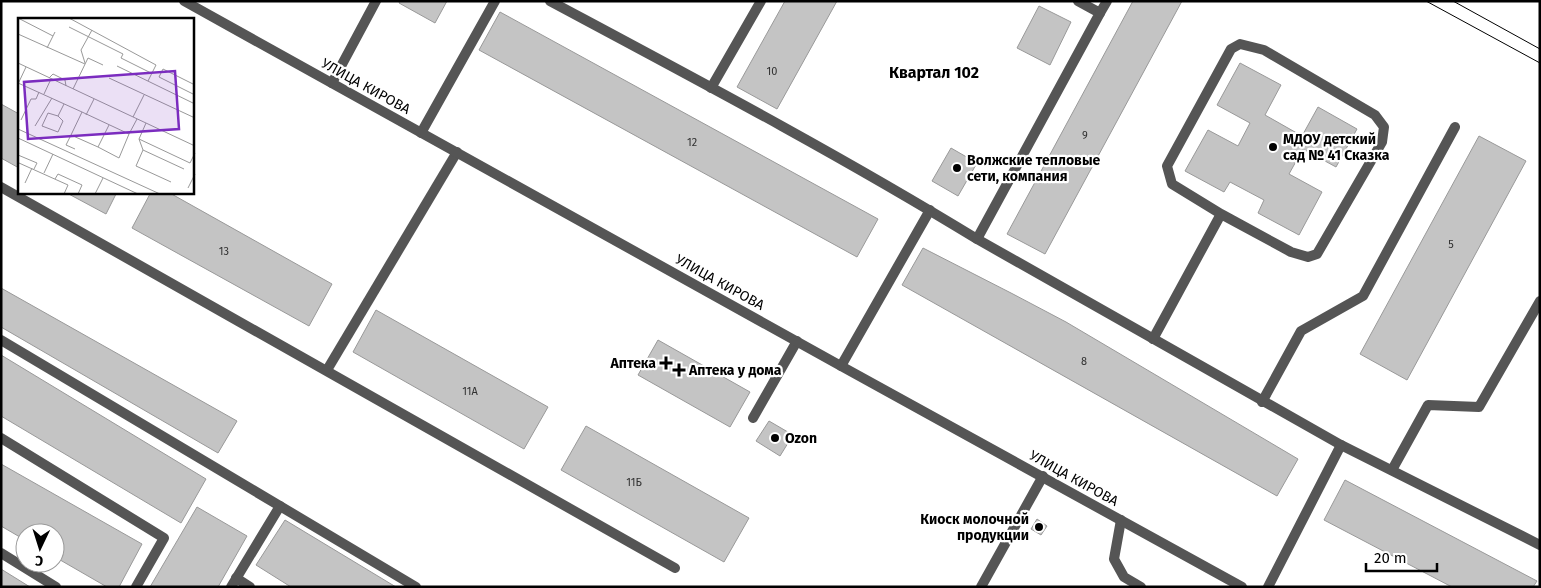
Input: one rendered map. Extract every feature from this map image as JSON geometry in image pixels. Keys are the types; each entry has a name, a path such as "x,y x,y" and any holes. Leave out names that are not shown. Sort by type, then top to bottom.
{"street":[{"name":"УЛИЦА КИРОВА","path":"184,1 1242,587"},
{"path":"332,83 376,1"},
{"path":"421,133 496,1"},
{"path":"550,1 930,210 977,239 1262,402 1341,445 1540,545"},
{"path":"711,88 761,1"},
{"path":"1078,1 1100,13"},
{"path":"977,239 1107,1"},
{"path":"1240,44 1264,50 1375,115 1384,127 1382,142 1317,254 1308,257 1291,252 1221,214 1172,184 1167,166 1231,49 1240,44"},
{"path":"1262,402 1301,330 1363,296 1455,127"},
{"path":"327,370 457,152"},
{"path":"1,187 675,568"},
{"path":"841,366 930,210"},
{"path":"1153,339 1221,214"},
{"path":"1392,470 1428,405 1479,407 1540,301"},
{"path":"1,340 416,587"},
{"path":"752,418 797,341"},
{"path":"1,438 164,538 136,587"},
{"path":"1268,587 1341,445"},
{"path":"981,587 1043,476"},
{"path":"250,587 233,582 280,506"},
{"path":"1121,520 1114,559 1124,577 1141,587"},
{"path":"1,553 56,587"}],"building":[{"path":"400,1 447,1 435,23 399,3"},
{"path":"785,1 837,1 777,109 737,87"},
{"path":"1133,1 1182,1 1045,254 1007,234"},
{"path":"1039,6 1071,22 1050,65 1017,48"},
{"path":"500,12 878,219 857,257 479,50"},
{"name":"МДОУ детский сад № 41 Сказка","path":"1240,63 1281,85 1265,115 1302,136 1318,107 1357,129 1336,167 1303,149 1289,174 1322,192 1299,235 1258,213 1264,200 1230,182 1224,192 1185,171 1208,130 1238,146 1250,123 1217,105"},
{"path":"1,104 18,113 18,167 1,158"},
{"path":"1479,136 1526,161 1407,380 1360,354"},
{"name":"Волжские тепловые сети, компания","path":"951,148 977,163 958,196 932,181"},
{"path":"69,194 116,194 106,214"},
{"path":"150,194 172,194 332,284 309,326 132,228"},
{"path":"923,248 1066,322 1298,459 1277,496 902,285"},
{"path":"1,288 237,421 218,453 1,327"},
{"path":"376,310 548,407 524,449 353,352"},
{"path":"658,340 750,392 730,427 638,375"},
{"path":"1,355 206,479 181,523 1,416"},
{"name":"Ozon","path":"769,421 793,435 780,456 756,441"},
{"path":"586,426 749,518 724,562 561,470"},
{"path":"1,464 142,544 119,587 107,587 65,563 65,523 15,523 15,534 1,526"},
{"path":"1345,480 1537,581 1533,587 1452,587 1324,520"},
{"path":"197,507 247,536 218,587 150,587"},
{"name":"Киоск молочной продукции","path":"1037,519 1047,526 1041,535 1031,529"},
{"path":"285,520 396,587 291,587 256,565"},
{"path":"1,569 30,587 1,587"}],"tram line":[{"path":"1426,1 1540,63"},
{"path":"1453,1 1540,49"}],"place":[{"name":"МДОУ детский сад № 41 Сказка","path":"1273,147"},
{"name":"Волжские тепловые сети, компания","path":"957,168"},
{"name":"Аптека","path":"666,363"},
{"name":"Аптека у дома","path":"679,370"},
{"name":"Ozon","path":"775,438"},
{"name":"Киоск молочной продукции","path":"1039,527"}],"district":[{"name":"Квартал 102","path":"934,72"}]}
